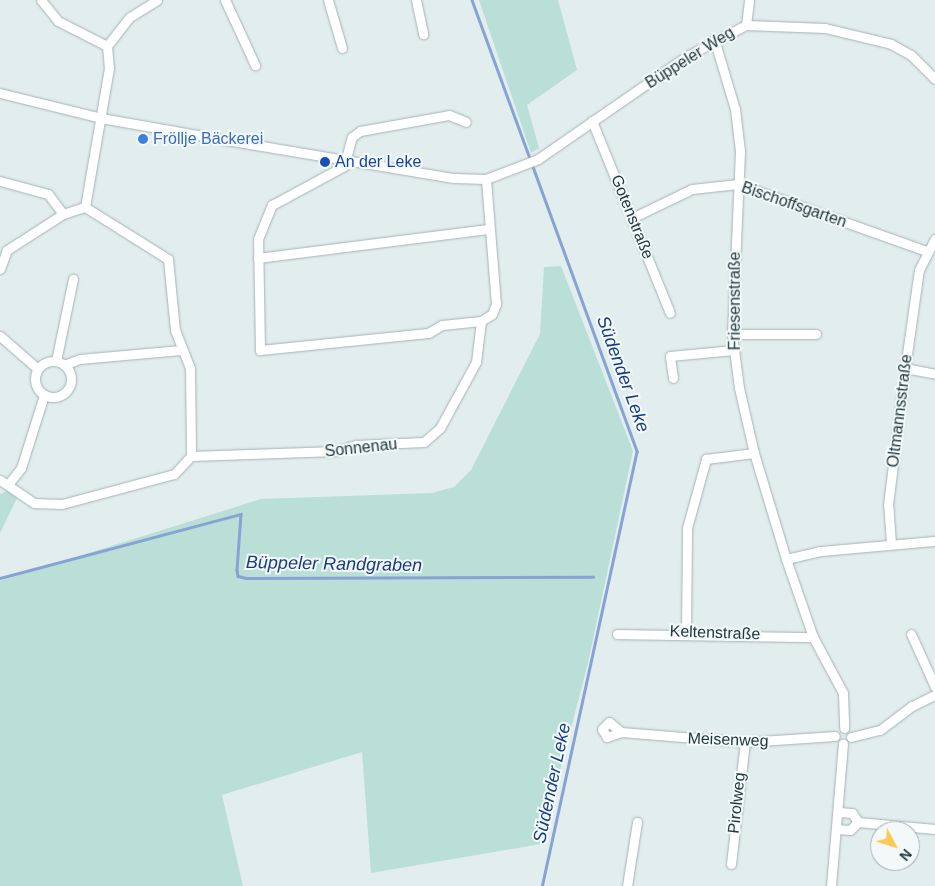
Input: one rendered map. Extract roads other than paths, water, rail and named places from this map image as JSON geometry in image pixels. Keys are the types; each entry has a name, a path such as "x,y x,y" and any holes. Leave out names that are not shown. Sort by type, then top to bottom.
{"street":[{"path":"41,0 58,21 107,46"},
{"path":"85,207 101,118 107,46 130,17 157,0"},
{"path":"226,0 256,65"},
{"path":"328,0 342,48"},
{"path":"416,0 423,34"},
{"path":"746,25 750,0"},
{"name":"Büppeler Weg","path":"0,93 101,118 454,178 486,178 525,165 539,158 714,39 746,25 825,28 891,44 911,55 935,79"},
{"name":"Friesenstraße","path":"714,39 735,109 738,184 732,334 734,350 754,454 786,559 813,637 843,693 844,728"},
{"path":"466,122 449,115 360,132 352,138 348,160 272,205 258,239 260,350 428,333 442,325 481,322 492,314 496,304 486,178"},
{"name":"Gotenstraße","path":"592,121 634,217 670,312"},
{"path":"0,181 48,194 63,214"},
{"name":"Bischoffsgarten","path":"634,217 692,189 738,184 926,251"},
{"path":"0,269 4,248 63,214 85,207 168,259 175,330 181,350 190,368 191,456 174,474 62,504 34,503 0,480"},
{"path":"258,258 489,229"},
{"name":"Oltmannsstraße","path":"891,544 888,505 905,368 926,251 935,239"},
{"path":"44,395 61,395 68,389 71,381 60,363 73,279"},
{"name":"Sonnenau","path":"191,456 336,451 356,445 424,442 440,428 476,362 481,322"},
{"path":"732,334 816,334"},
{"path":"0,336 38,369"},
{"path":"38,369 80,359 181,350"},
{"path":"672,378 670,356 734,350"},
{"path":"905,368 935,374"},
{"path":"38,369 35,383 44,395"},
{"path":"10,482 21,468 44,395"},
{"path":"686,631 687,528 706,459 754,454"},
{"path":"786,559 891,544 935,541"},
{"name":"Keltenstraße","path":"617,634 686,631 813,637"},
{"path":"911,634 935,687"},
{"path":"830,886 843,744 852,737 880,730 912,706 935,695"},
{"path":"843,744 835,736 844,728 852,737"},
{"name":"Meisenweg","path":"622,732 745,742 835,736"},
{"name":"Pirolweg","path":"731,864 745,742"},
{"path":"838,812 852,813 858,822"},
{"path":"627,886 638,822"},
{"path":"836,829 850,830 858,822"},
{"path":"858,822 935,829"}],"waterway":[{"name":"Südender Leke","path":"472,0 637,452 542,886"},
{"name":"Büppeler Randgraben","path":"0,578 241,514 237,570 238,576 246,578 593,577"}],"place":[{"name":"Fröllje Bäckerei","path":"143,139"},
{"name":"An der Leke","path":"325,162"}]}
